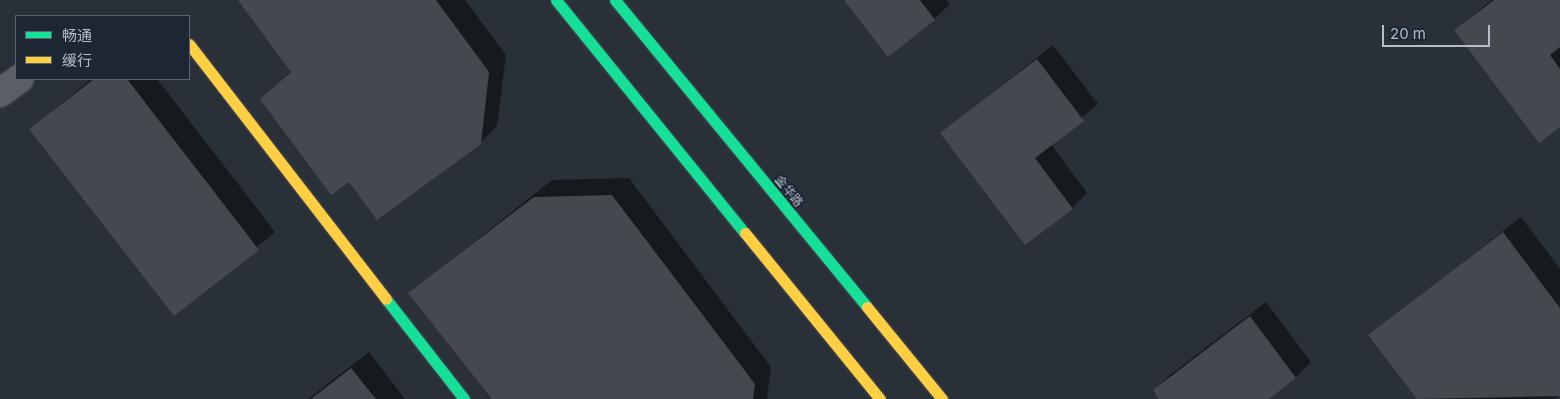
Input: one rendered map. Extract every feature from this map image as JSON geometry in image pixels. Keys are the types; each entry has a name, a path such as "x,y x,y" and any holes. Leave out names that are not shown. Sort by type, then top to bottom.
{"main road":[{"path":"556,0 880,399"},
{"name":"金华路","path":"615,0 942,399"},
{"path":"190,45 464,399"}],"street":[{"path":"0,93 18,80"}],"building":[{"path":"238,0 436,0 489,72 481,144 377,220 349,182 331,195 260,99 291,72"},
{"path":"844,0 920,0 935,20 888,57"},
{"path":"1494,0 1560,0 1560,47 1550,55 1560,69 1560,127 1539,143 1454,30"},
{"path":"1037,59 1084,121 1035,158 1073,209 1025,245 940,133"},
{"path":"93,80 128,80 259,250 174,316 29,129"},
{"path":"612,195 755,384 753,399 492,399 408,293 534,197"},
{"path":"1503,232 1560,308 1560,396 1417,399 1368,335"},
{"path":"1250,316 1296,378 1269,399 1159,399 1153,390"},
{"path":"351,368 376,399 311,399"}],"traffic: fast":[{"path":"556,0 745,233"},
{"path":"615,0 867,307"},
{"path":"386,299 464,399"}],"traffic: slow":[{"path":"190,45 386,299"},
{"path":"745,233 880,399"},
{"path":"867,307 942,399"}]}
